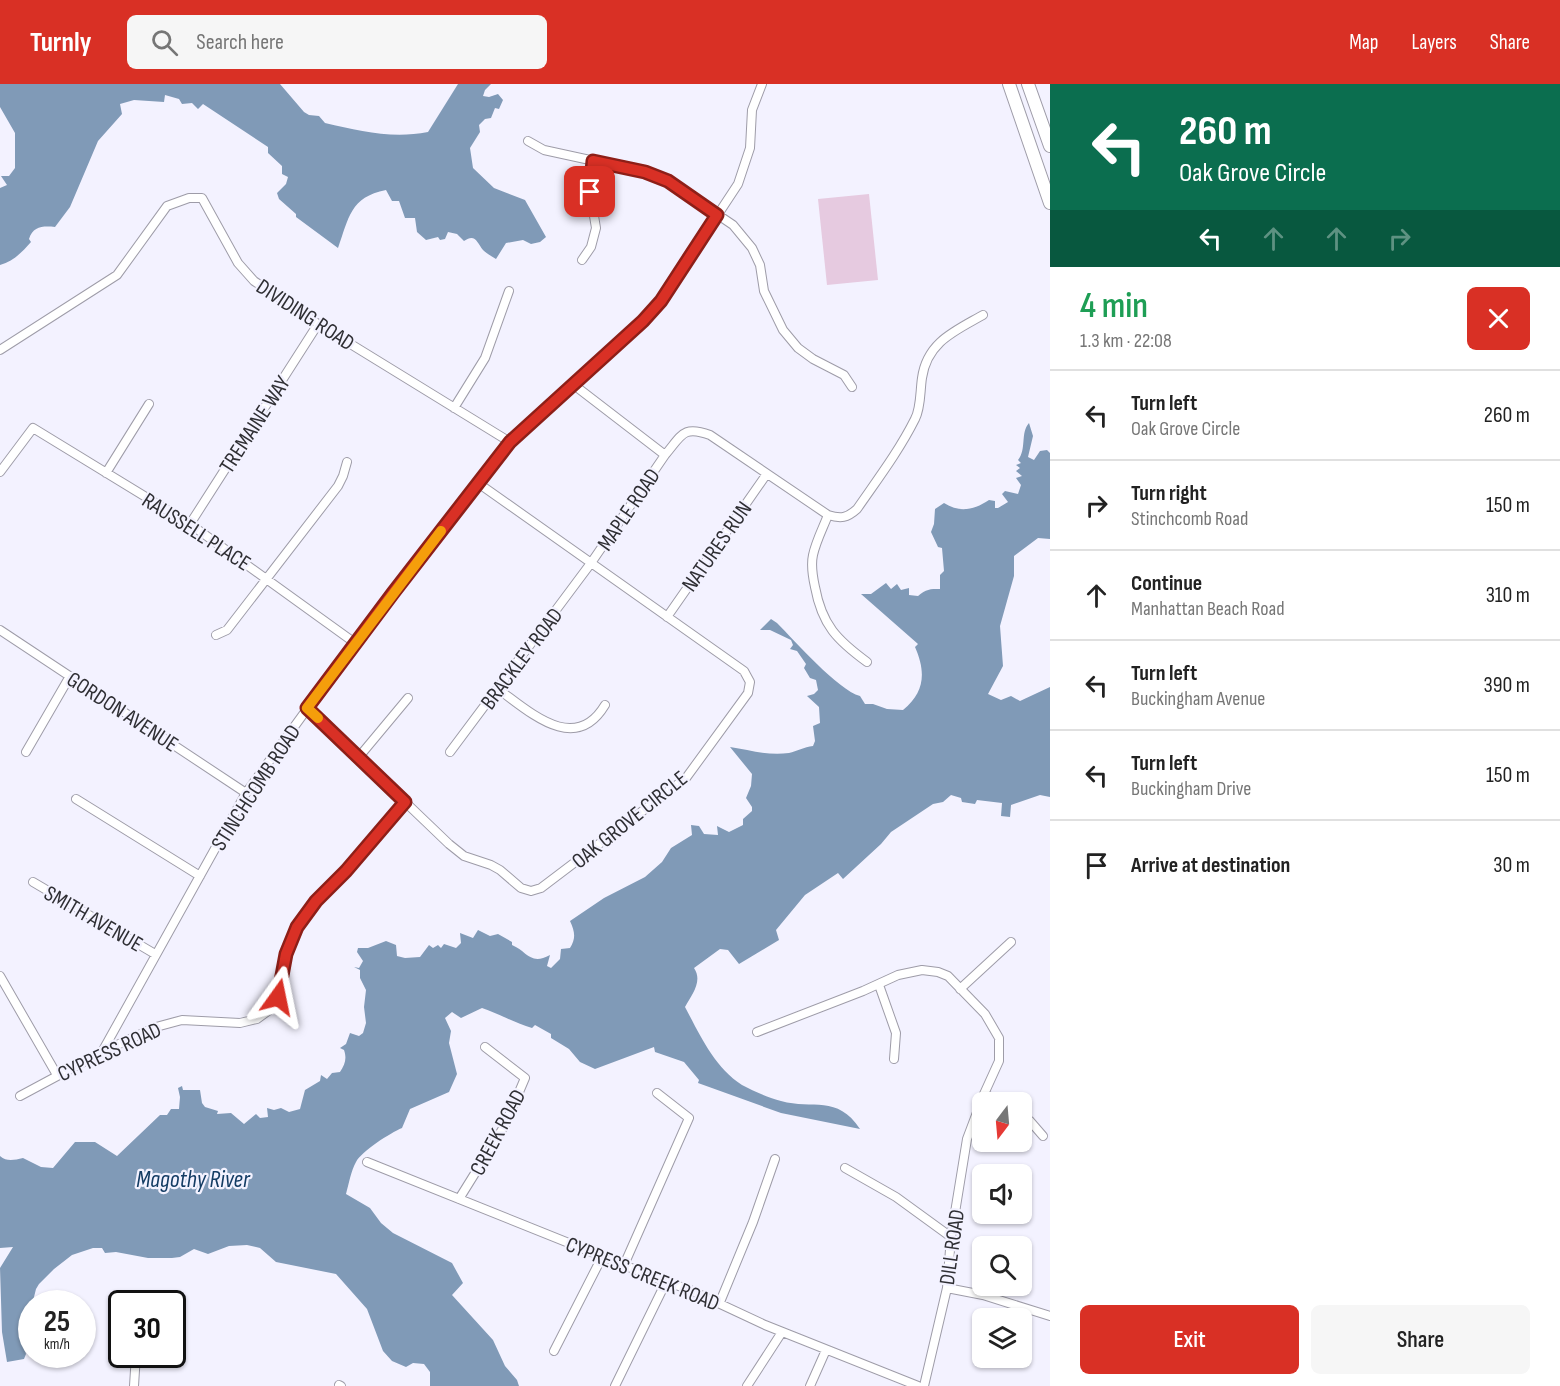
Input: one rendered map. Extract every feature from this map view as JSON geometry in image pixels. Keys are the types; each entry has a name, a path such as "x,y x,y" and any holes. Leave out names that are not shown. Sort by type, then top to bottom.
{"highway":[{"path":"1009,84 1050,203"},
{"path":"1028,84 1050,146"}],"street":[{"name":"STINCHCOMB ROAD","path":"102,1052 246,793 355,643 510,442 643,321 661,301 738,184 751,144 752,110 762,84"},
{"path":"528,141 544,150 645,172 668,181 733,225 752,248 760,265 764,291 783,330 798,348 813,359 844,375 852,387"},
{"path":"582,260 591,247 596,228 590,192 593,161"},
{"name":"DIVIDING ROAD","path":"0,350 117,275 166,206 189,198 202,198 238,263 254,281 318,324 510,442"},
{"path":"454,408 484,358 509,291"},
{"path":"867,662 842,644 826,625 818,604 813,580 812,556 828,515 840,519 850,516 857,509 908,432 917,415 923,371 934,346 983,315"},
{"name":"TREMAINE WAY","path":"190,524 318,324"},
{"path":"574,385 665,454"},
{"path":"106,473 149,404"},
{"name":"RAUSSELL PLACE","path":"0,472 33,428 190,524 355,643"},
{"name":"MAPLE ROAD","path":"591,563 665,454 682,434 688,431 697,430 710,435 828,515"},
{"path":"216,635 227,630 268,579 338,486 347,462"},
{"name":"NATURES RUN","path":"667,616 766,475"},
{"name":"OAK GROVE CIRCLE","path":"307,708 464,856 491,865 521,888 531,891 542,888 686,778 748,693 750,682 744,670 478,483"},
{"name":"BRACKLEY ROAD","path":"450,752 591,563"},
{"name":"GORDON AVENUE","path":"0,630 246,793"},
{"path":"26,752 70,676"},
{"path":"498,690 544,723 559,727 574,728 590,724 605,705"},
{"path":"358,758 408,698"},
{"path":"76,799 200,876"},
{"name":"CYPRESS ROAD","path":"20,1096 102,1052 156,1027 182,1020 240,1023 257,1019 268,1011 278,997 286,954 297,927 316,901 346,871 405,802"},
{"name":"SMITH AVENUE","path":"33,882 155,954"},
{"path":"960,989 1011,942"},
{"name":"DILL ROAD","path":"757,1032 879,985 908,971 931,970 948,976 985,1014 1000,1042 999,1061 985,1092"},
{"path":"0,976 57,1075"},
{"path":"879,985 896,1033 894,1059"},
{"name":"CREEK ROAD","path":"459,1199 505,1125 525,1078 485,1047"},
{"path":"624,1265 689,1118 657,1093"},
{"path":"1032,1123 1043,1136"},
{"name":"DILL ROAD","path":"924,1386 947,1288 951,1237 967,1139 972,1126"},
{"path":"720,1302 753,1222 775,1159"},
{"name":"CYPRESS CREEK ROAD","path":"367,1162 720,1302 782,1332 918,1386"},
{"path":"845,1168 896,1197 951,1237"},
{"path":"554,1351 602,1257"},
{"path":"615,1386 666,1282"},
{"path":"947,1288 983,1295 1050,1316"},
{"path":"747,1386 782,1332"},
{"path":"810,1386 826,1350"},
{"path":"134,1386 135,1368"}],"shaded area":[{"path":"869,194 878,280 827,285 818,199"}],"water":[{"path":"0,84 280,84 304,112 319,116 325,123 363,131 402,135 428,132 458,84 491,84 483,96 498,94 503,100 499,109 495,108 491,118 485,119 479,125 480,132 470,148 473,168 494,188 525,200 546,237 540,242 531,244 523,240 506,243 496,259 484,251 473,238 464,241 457,234 448,232 445,239 440,240 438,237 426,240 417,232 415,218 405,218 399,201 392,201 386,190 365,198 353,210 338,248 296,217 296,214 279,199 277,193 286,184 288,177 282,174 282,166 268,153 268,147 203,104 198,109 192,103 182,104 179,99 165,95 164,102 134,100 120,104 122,114 98,141 70,207 55,227 36,229 29,239 31,242 14,259 0,265 0,188 7,185 1,176 9,176 15,168 15,133 0,107"},
{"name":"Magothy River","path":"1029,423 1033,436 1028,457 1034,460 1040,451 1047,450 1050,453 1050,539 1038,538 1014,556 1014,576 1000,626 1003,666 988,694 1001,700 1011,696 1020,701 1050,687 1050,797 1040,795 1011,805 1010,817 1001,816 1002,803 977,800 975,804 962,802 961,798 951,795 891,832 843,879 838,873 805,895 776,930 779,940 739,964 728,950 720,949 694,968 697,983 685,1007 709,1050 732,1078 756,1092 781,1101 833,1107 851,1118 860,1129 781,1113 698,1083 699,1080 684,1062 655,1052 654,1047 595,1069 580,1062 569,1049 551,1038 551,1034 535,1025 532,1028 519,1024 482,1008 461,1018 452,1012 445,1018 451,1031 449,1043 457,1074 449,1092 410,1109 402,1128 364,1153 354,1166 346,1194 370,1208 381,1223 393,1233 452,1263 463,1283 452,1295 493,1340 505,1366 517,1380 519,1386 430,1386 430,1372 424,1364 413,1363 406,1367 392,1361 383,1351 367,1309 336,1274 276,1262 260,1248 247,1245 229,1246 208,1254 194,1249 180,1257 172,1258 148,1258 116,1252 105,1253 102,1248 93,1248 72,1255 54,1269 36,1290 18,1290 18,1360 7,1362 2,1332 0,1268 13,1247 0,1248 0,1156 8,1160 23,1158 41,1167 53,1168 75,1142 95,1142 117,1156 160,1115 167,1115 171,1109 179,1109 178,1088 182,1086 183,1090 200,1090 205,1107 218,1111 217,1114 231,1113 244,1124 256,1114 260,1118 268,1117 267,1108 274,1110 281,1108 289,1112 300,1109 305,1090 320,1081 321,1075 327,1079 332,1073 340,1072 345,1059 344,1050 340,1048 346,1044 350,1033 359,1036 363,1033 366,1023 364,1007 366,990 360,978 360,970 354,967 359,968 363,961 357,952 358,948 368,948 386,941 396,945 397,956 420,957 429,945 433,948 438,945 441,948 444,944 456,948 461,943 460,933 473,938 478,930 490,936 498,934 533,958 538,959 550,955 547,966 551,968 560,959 561,949 570,948 572,944 574,935 570,921 604,898 645,877 662,862 671,848 692,835 691,825 699,826 704,834 718,835 717,826 729,832 743,825 743,819 752,811 746,798 751,786 752,774 730,747 781,754 813,746 815,741 813,726 820,723 819,707 807,696 818,690 816,680 810,678 804,668 806,664 797,651 790,649 793,645 791,640 770,630 760,630 771,619 840,685 860,696 865,704 903,710 910,703 916,696 921,681 921,665 915,647 918,644 861,594 871,594 886,583 891,589 897,584 901,590 909,588 909,595 918,596 928,590 940,589 940,575 944,571 942,548 938,547 931,532 935,509 944,503 956,508 967,509 989,500 995,501 995,508 998,508 1008,502 1002,494 1005,491 1018,494 1021,485 1016,478 1022,476 1016,471 1020,468 1016,465 1021,463 1018,460 1021,456 1026,427"}],"slow traffic":[{"path":"318,718 307,708 441,531"}],"route":[{"path":"278,997 286,954 297,927 316,901 346,871 405,802 307,708 510,442 643,321 661,301 682,271 717,215 668,181 645,172 593,161 590,192"}]}
